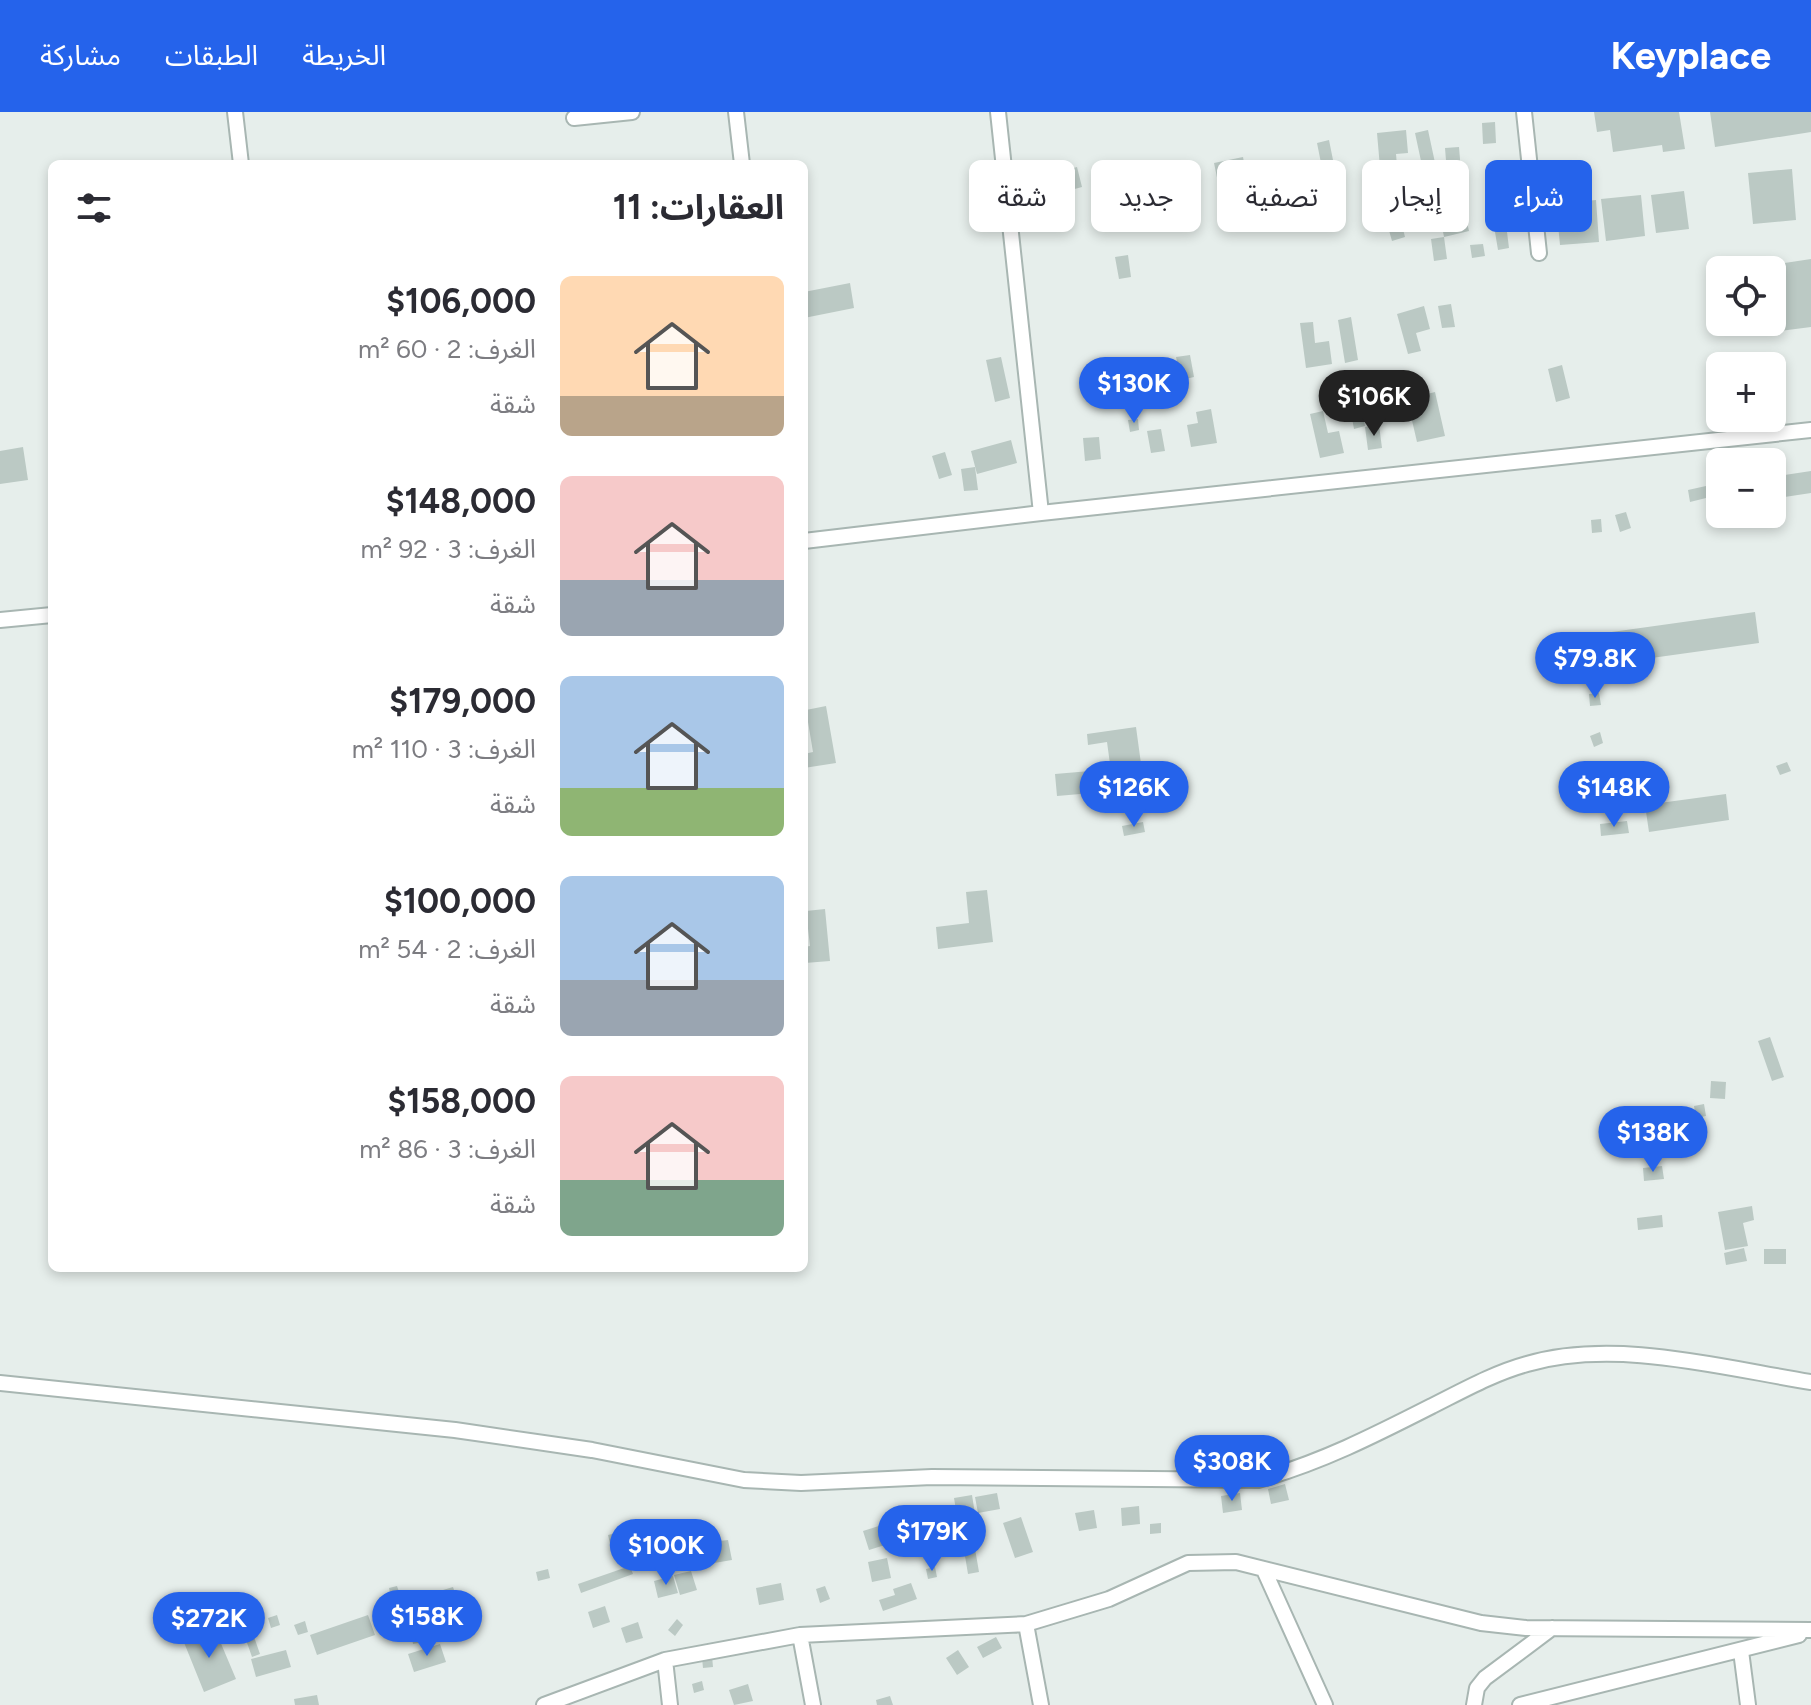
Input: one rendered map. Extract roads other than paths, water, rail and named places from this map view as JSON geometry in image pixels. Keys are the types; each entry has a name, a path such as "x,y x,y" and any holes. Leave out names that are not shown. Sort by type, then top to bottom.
{"street":[{"path":"235,112 241,160"},
{"path":"574,118 632,112"},
{"path":"736,112 742,160"},
{"path":"998,112 1041,513"},
{"path":"1524,112 1539,253"},
{"path":"808,541 1811,430"},
{"path":"0,620 48,615"},
{"path":"0,1383 455,1430 592,1450 744,1480 801,1483 932,1477 1258,1480 1297,1469 1341,1451 1476,1384 1527,1364 1583,1354 1654,1357 1811,1382"},
{"path":"544,1705 665,1660 800,1635 1026,1624 1109,1599 1188,1563 1211,1561 1236,1562 1481,1623 1552,1628 1811,1631"},
{"path":"1264,1570 1325,1705"},
{"path":"1026,1624 1041,1705"},
{"path":"1474,1705 1477,1688 1485,1678 1552,1628"},
{"path":"1520,1705 1811,1631"},
{"path":"800,1635 813,1705"},
{"path":"1741,1651 1748,1705"},
{"path":"665,1660 670,1705"}]}
